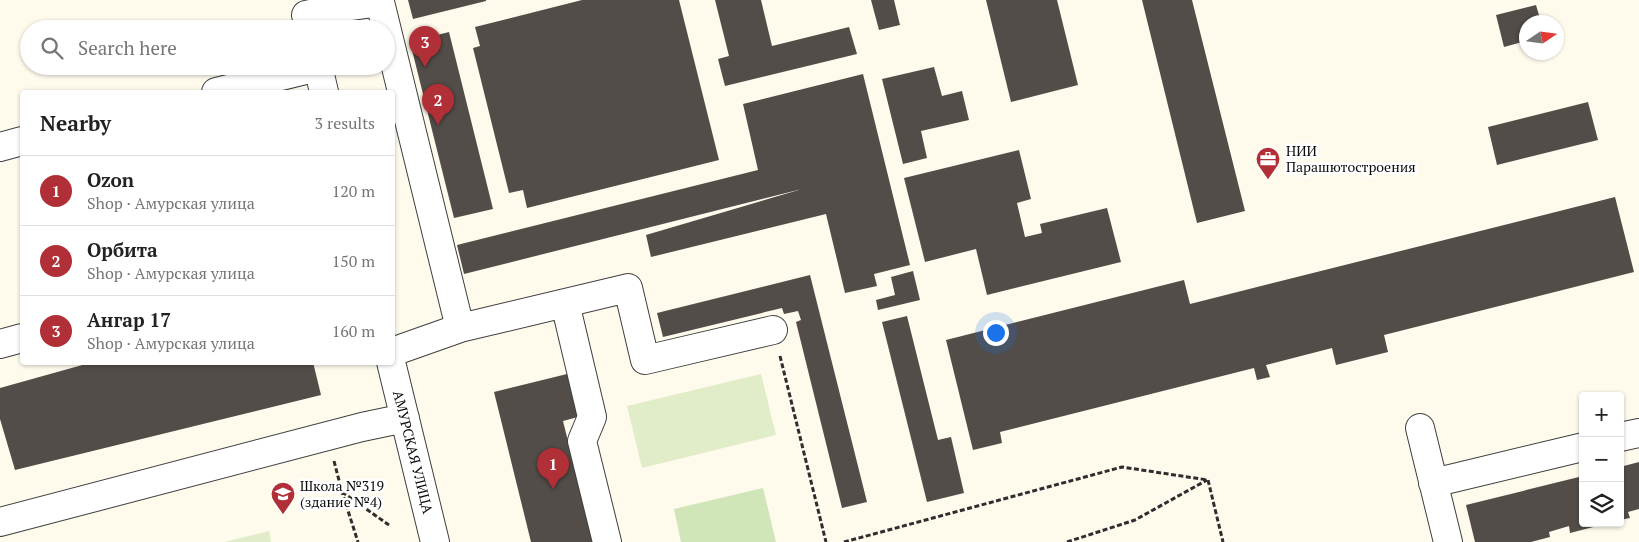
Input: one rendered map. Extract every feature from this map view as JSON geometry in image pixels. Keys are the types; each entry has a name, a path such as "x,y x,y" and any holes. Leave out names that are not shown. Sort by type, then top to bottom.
{"street":[{"path":"305,15 380,2 384,20"},
{"path":"395,63 460,328"},
{"path":"228,90 320,75"},
{"path":"0,147 20,142"},
{"path":"395,351 460,328 628,288 645,360 773,330"},
{"path":"565,303 592,417 582,441 607,542"},
{"path":"0,344 20,339"},
{"name":"АМУРСКАЯ УЛИЦА","path":"392,365 435,542"},
{"path":"0,522 328,436 405,418"},
{"path":"1420,428 1448,542"},
{"path":"1624,436 1639,433"},
{"path":"1433,483 1579,447"}],"path":[{"path":"773,330 826,542"},
{"path":"328,436 342,492 358,542"},
{"path":"844,542 1122,467 1208,480"},
{"path":"1067,542 1135,520 1208,480"},
{"path":"1208,480 1223,542"},
{"path":"342,492 389,525"}],"green space":[{"path":"761,374 776,435 642,468 627,406"},
{"path":"763,488 776,542 681,542 674,509"},
{"path":"269,531 271,542 224,542"}],"building":[{"path":"408,0 486,0 486,1 413,19"},
{"path":"582,0 679,0 719,160 527,208 523,190 509,193 473,48 480,46 475,27"},
{"path":"715,0 761,0 772,46 849,27 857,54 725,86 718,59 729,56"},
{"path":"871,0 894,0 900,25 879,30"},
{"path":"986,0 1057,0 1078,85 1011,102"},
{"path":"1142,0 1192,0 1245,211 1197,223"},
{"path":"1536,5 1539,15 1519,15 1519,43 1504,47 1496,15"},
{"path":"449,32 493,209 454,218 410,42"},
{"path":"934,67 942,96 962,91 969,120 921,131 927,158 903,164 882,79"},
{"path":"863,74 910,265 874,274 877,286 845,293 826,214 651,257 646,235 802,189 464,274 457,245 758,170 743,104"},
{"path":"1588,102 1598,140 1497,165 1488,127"},
{"path":"1019,150 1031,199 1017,203 1025,237 1042,233 1040,224 1107,208 1121,262 987,295 976,249 925,262 904,178"},
{"path":"1615,197 1634,272 1384,335 1388,352 1336,365 1332,348 1266,365 1270,377 1257,380 1254,368 1000,432 1002,443 973,450 946,340 1184,280 1190,304"},
{"path":"913,271 920,300 878,310 876,300 895,295 891,277"},
{"path":"810,275 867,502 842,508 796,322 801,320 798,311 784,314 782,308 663,337 657,313"},
{"path":"907,316 938,440 951,437 964,493 927,502 882,322"},
{"path":"82,365 314,365 321,395 15,470 0,419 0,388"},
{"path":"567,374 578,417 563,421 593,542 531,542 494,392"},
{"path":"1639,462 1639,509 1628,512 1630,518 1624,519 1624,482 1624,466"},
{"path":"1579,477 1579,527 1593,527 1570,533 1569,526 1549,532 1550,537 1531,542 1475,542 1466,505"}],"place":[{"name":"Ангар 17","path":"425,67"},
{"name":"Орбита","path":"438,125"},
{"name":"НИИ Парашютостроения","path":"1268,180"},
{"name":"Ozon","path":"553,489"},
{"name":"Школа №319 (здание №4)","path":"283,515"}]}
